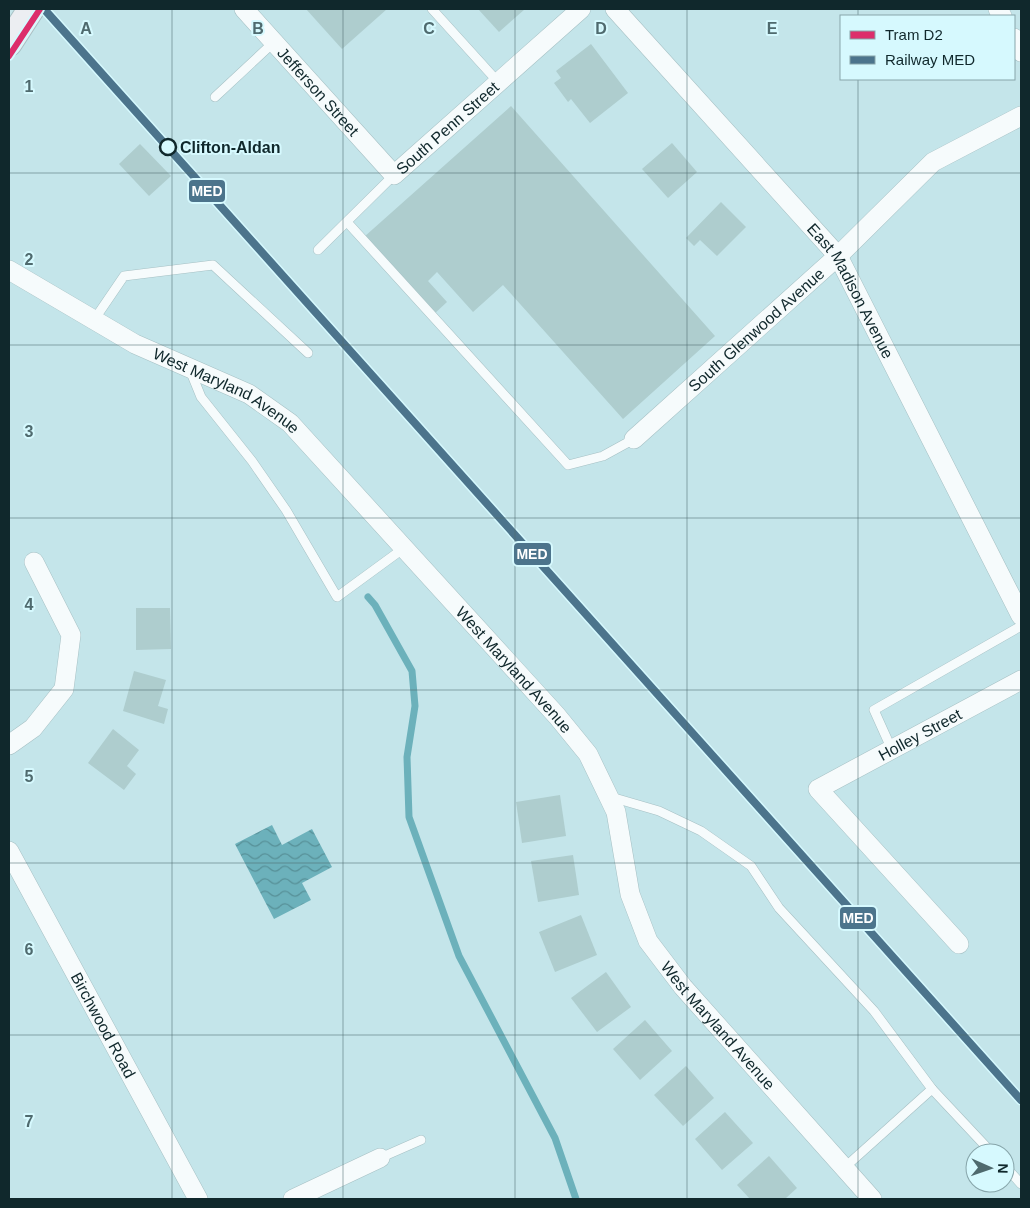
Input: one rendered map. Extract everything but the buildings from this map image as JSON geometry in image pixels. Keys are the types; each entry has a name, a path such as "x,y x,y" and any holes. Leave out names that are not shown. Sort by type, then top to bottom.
{"main road":[{"path":"9,43 31,9"}],"street":[{"name":"Jefferson Street","path":"244,9 394,175"},
{"name":"South Penn Street","path":"394,175 581,9"},
{"name":"East Madison Avenue","path":"615,9 838,256 1021,616"},
{"path":"1015,40 1021,52"},
{"name":"South Glenwood Avenue","path":"634,440 838,256 933,162 1021,116"},
{"name":"West Maryland Avenue","path":"9,270 135,344 249,394 290,423 557,716 588,754 616,812 630,894 648,941 683,987 872,1199"},
{"path":"9,745 34,728 64,689 71,635 34,562"},
{"name":"Holley Street","path":"959,944 818,789 1021,680"},
{"name":"Birchwood Road","path":"9,851 198,1199"},
{"path":"293,1199 380,1158"}],"lane":[{"path":"432,9 498,82"},
{"path":"215,97 274,42"},
{"name":"South Penn Street","path":"318,250 394,175"},
{"path":"346,222 568,465 604,456 634,440"},
{"path":"94,320 124,276 213,265 308,353"},
{"path":"189,368 201,397 252,461 286,510 337,597 404,548"},
{"path":"892,750 874,710 1021,626"},
{"path":"608,796 659,811 701,831 751,866 778,908 874,1011 932,1089 983,1143"},
{"path":"844,1168 932,1089"},
{"path":"380,1158 421,1140"}],"water":[{"path":"272,825 282,845 312,829 332,867 302,883 311,900 274,919 235,844"}],"waterway":[{"path":"368,597 375,605 412,671 415,706 407,757 409,817 459,956 555,1138 576,1199"}],"tram line":[{"name":"D2","path":"9,56 40,9"}],"rail line":[{"name":"MED","path":"44,9 1021,1100"}],"place":[{"name":"Clifton-Aldan","path":"168,147"}]}
